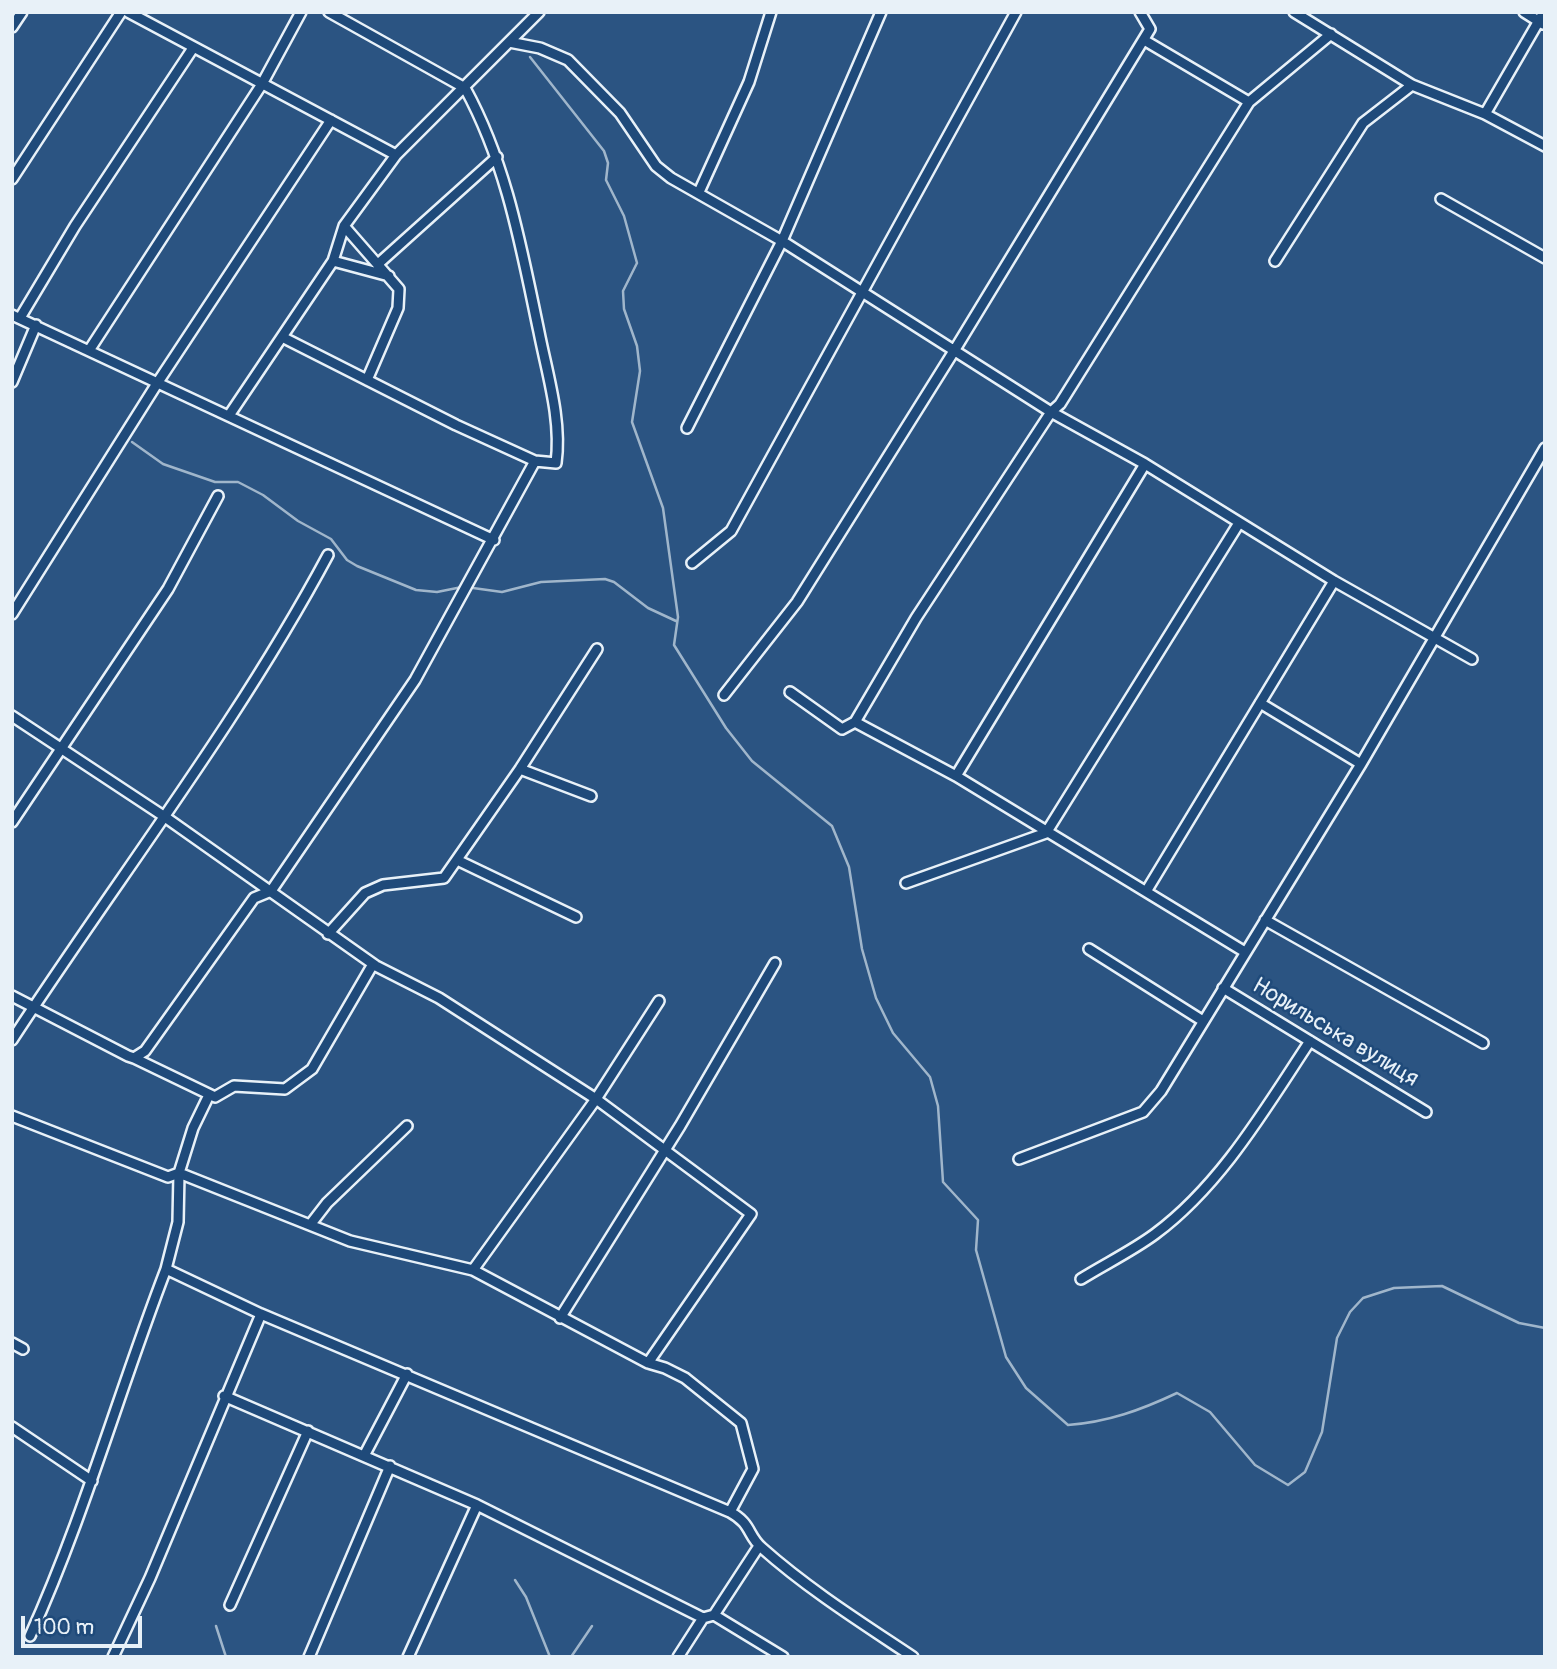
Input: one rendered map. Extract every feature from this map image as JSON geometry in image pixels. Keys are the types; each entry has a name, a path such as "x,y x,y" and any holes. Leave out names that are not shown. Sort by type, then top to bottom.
{"street":[{"path":"12,27 22,12"},
{"path":"12,179 121,12"},
{"path":"128,12 397,155"},
{"path":"90,349 262,85 301,12"},
{"path":"284,338 535,461 556,463 558,445 548,377 510,195 497,156 465,88 329,12"},
{"path":"230,414 284,338 333,261 344,226 397,155 538,12"},
{"path":"699,192 749,82 771,12"},
{"path":"687,428 782,241 881,12"},
{"path":"692,563 731,531 1016,12"},
{"path":"724,695 797,602 1144,40 1150,29 1140,12"},
{"path":"1294,12 1412,85 1485,114 1545,146"},
{"path":"1524,12 1542,24"},
{"path":"1485,114 1542,24 1545,12"},
{"path":"790,692 842,729 855,722 916,618 1051,412 1060,404 1249,102 1331,34"},
{"path":"1144,40 1249,102"},
{"path":"509,42 540,48 568,60 620,113 656,166 671,178 782,241 1051,412 1145,464 1334,581 1472,659"},
{"path":"193,48 16,316 494,540"},
{"path":"1275,261 1363,123 1412,85"},
{"path":"12,614 158,382 331,120"},
{"path":"379,264 497,156"},
{"path":"1441,199 1545,258"},
{"path":"344,226 399,289 398,308 367,380"},
{"path":"333,261 389,276"},
{"path":"12,382 36,325"},
{"path":"1019,1159 1143,1112 1161,1091 1436,639 1545,448"},
{"path":"134,1058 145,1051 254,898 271,891 415,680 535,461"},
{"path":"956,776 1145,464"},
{"path":"12,822 64,749 168,589 218,496"},
{"path":"906,883 1046,833 1238,523"},
{"path":"12,1040 165,817 304,600 328,555"},
{"path":"1147,890 1334,581"},
{"path":"328,934 365,893 383,885 444,878 520,769 597,649"},
{"path":"1260,703 1361,764"},
{"path":"12,716 165,817 373,964 439,998 596,1099 751,1214 648,1363"},
{"path":"855,722 956,776 1245,952"},
{"path":"520,769 591,796"},
{"path":"457,860 576,917"},
{"path":"1265,920 1483,1043"},
{"path":"1089,949 1203,1021"},
{"path":"560,1318 664,1151 775,963"},
{"path":"12,996 215,1097 234,1086 285,1089 312,1069 373,964"},
{"name":"Норильська вулиця","path":"1223,988 1426,1112"},
{"path":"473,1270 596,1099 659,1001"},
{"path":"1080,1279 1155,1234 1207,1185 1254,1125 1310,1041"},
{"path":"30,1636 92,1481 126,1373 166,1269 178,1222 179,1172 193,1128 209,1095"},
{"path":"12,1116 168,1177 179,1172 351,1241 473,1270 648,1363 685,1378 741,1423 753,1469 730,1512"},
{"path":"310,1225 327,1203 407,1126"},
{"path":"166,1269 261,1314 730,1512 744,1520 759,1546 860,1622 913,1657"},
{"path":"113,1657 150,1578 224,1396 261,1314"},
{"path":"12,1343 23,1349"},
{"path":"365,1454 407,1374"},
{"path":"224,1396 365,1454 477,1505 703,1618 714,1615 759,1546"},
{"path":"12,1427 92,1481"},
{"path":"230,1605 308,1431"},
{"path":"309,1657 390,1466"},
{"path":"408,1657 477,1505"},
{"path":"714,1615 783,1657"},
{"path":"678,1657 703,1618"}],"waterway":[{"path":"530,57 604,151 608,163 606,180 624,216 637,263 623,291 624,309 637,346 640,371 632,422 663,508 678,617 674,645 726,728 752,761 832,826 849,867 862,949 876,998 893,1033 930,1077 938,1106 943,1182 978,1220 976,1250 1006,1357 1026,1388 1068,1425 1124,1414 1177,1393 1210,1412 1255,1465 1288,1485 1305,1472 1322,1432 1337,1338 1350,1312 1363,1298 1394,1288 1442,1286 1519,1323 1545,1328"},
{"path":"132,442 163,464 215,482 238,482 263,495 298,521 331,539 347,560 357,566 416,590 437,592 462,587"},
{"path":"473,588 502,592 541,582 605,579 614,582 648,608 676,621"},
{"path":"515,1580 526,1597 550,1657"},
{"path":"216,1626 226,1657"},
{"path":"571,1657 592,1626"}]}
